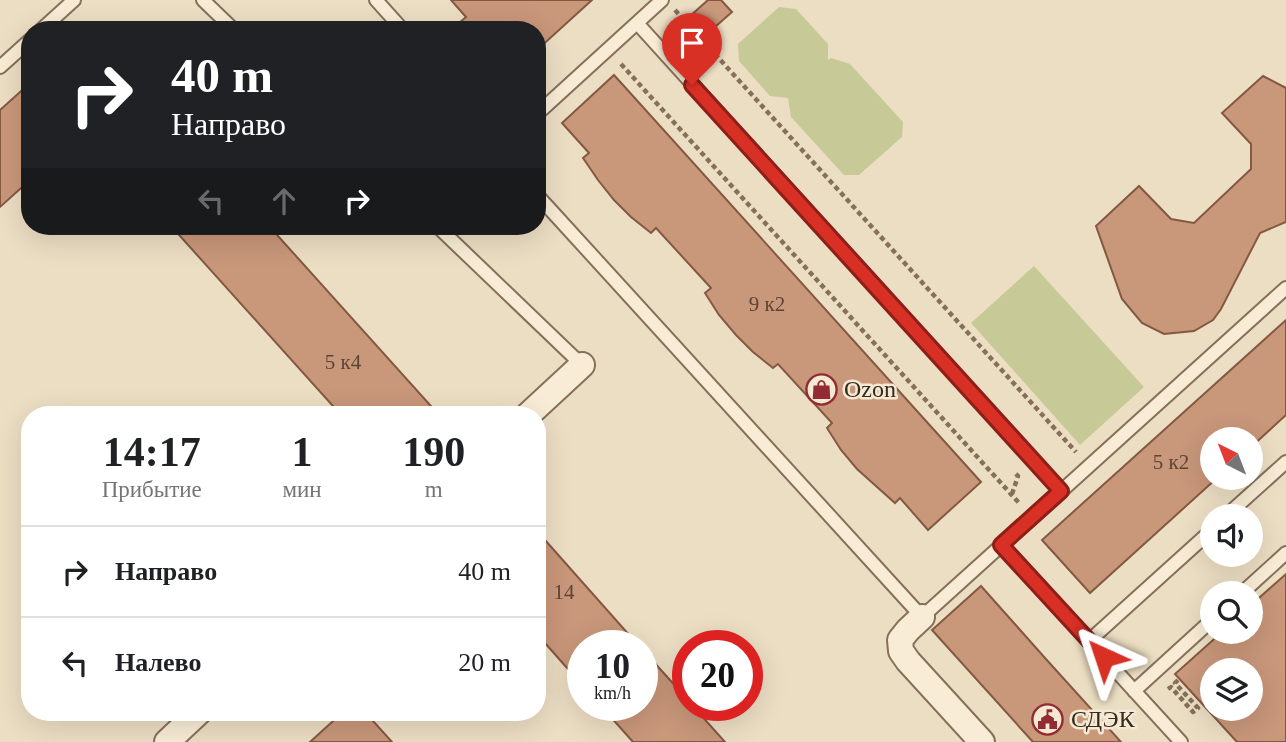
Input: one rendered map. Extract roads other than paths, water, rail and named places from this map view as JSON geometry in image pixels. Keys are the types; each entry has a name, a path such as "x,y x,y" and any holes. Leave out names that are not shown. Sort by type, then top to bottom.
{"street":[{"path":"538,406 582,365"},
{"path":"922,617 900,640 901,651 982,742"},
{"path":"166,742 189,721"}],"lane":[{"path":"51,21 74,0"},
{"path":"203,0 224,21"},
{"path":"376,0 395,21"},
{"path":"546,106 661,0"},
{"path":"636,23 1061,491"},
{"path":"0,67 21,48"},
{"path":"546,205 922,617 1286,288"},
{"path":"446,235 582,365"},
{"path":"1239,504 1286,462"},
{"path":"1089,641 1200,541"},
{"path":"1001,545 1181,742"},
{"path":"1255,581 1286,553"},
{"path":"1134,691 1200,631"}],"place":[{"name":"Ozon","path":"821,389"},
{"name":"СДЭК","path":"1048,719"}]}
